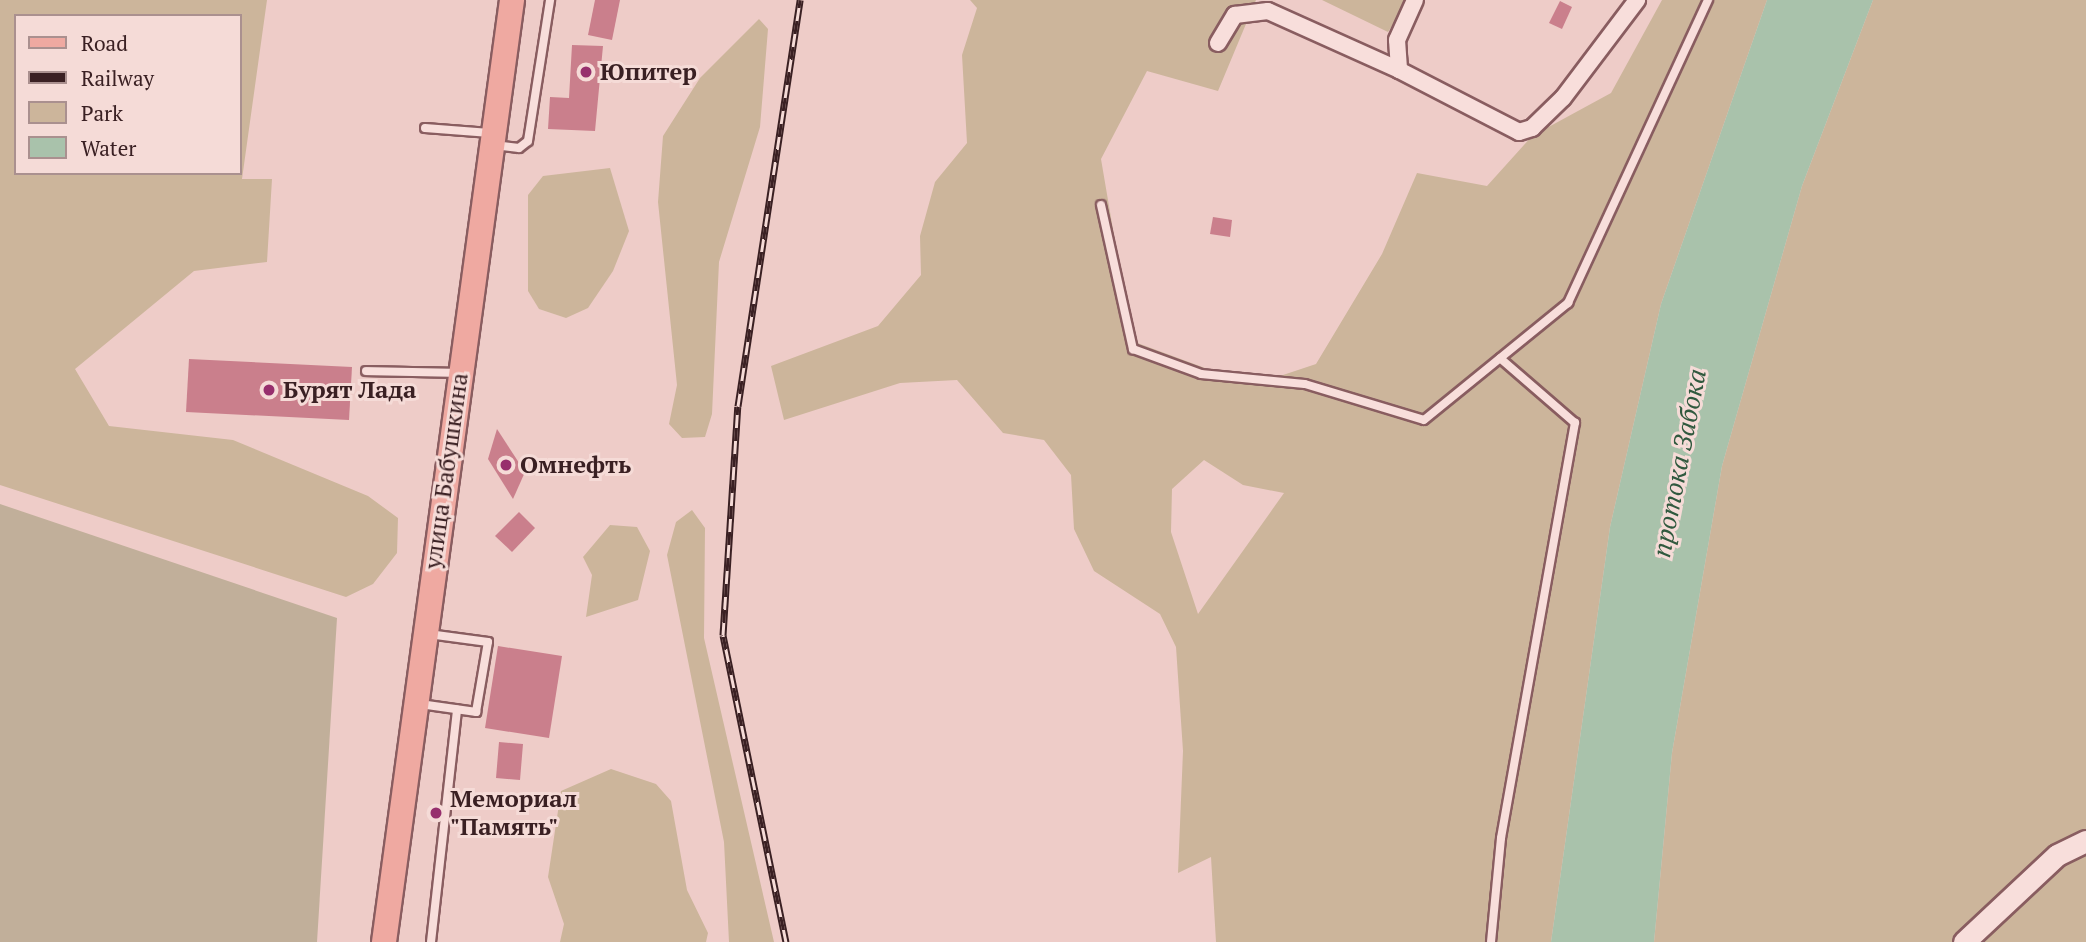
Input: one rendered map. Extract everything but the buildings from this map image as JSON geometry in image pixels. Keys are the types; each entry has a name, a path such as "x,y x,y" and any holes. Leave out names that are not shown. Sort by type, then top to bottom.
{"main road":[{"name":"улица Бабушкина","path":"384,942 423,633 512,0"}],"street":[{"path":"1399,70 1397,40 1415,0"},
{"path":"1218,43 1235,15 1268,11 1399,70 1519,132 1532,128 1637,0"},
{"path":"1964,942 2057,855 2086,841"}],"lane":[{"path":"425,128 492,139 519,148 528,141 550,0"},
{"path":"1101,205 1133,349 1201,374 1305,384 1424,420 1568,303 1708,0"},
{"path":"1491,942 1500,838 1575,423 1500,358"},
{"path":"366,371 459,373"},
{"path":"414,703 476,712 488,642 423,633"},
{"path":"431,942 457,709"}],"green space":[{"path":"0,0 267,0 242,179 272,179 267,262 194,271 75,369 109,426 233,440 368,496 398,518 397,553 373,584 346,597 0,485"},
{"path":"970,0 1256,0 1218,91 1147,71 1101,159 1132,341 1232,378 1283,375 1316,364 1382,254 1417,173 1487,186 1532,136 1611,93 1662,0 1767,0 1661,304 1610,527 1551,942 1216,942 1211,857 1178,873 1183,751 1176,647 1160,614 1094,571 1074,529 1071,475 1044,440 1003,433 957,380 900,383 784,420 771,366 878,326 921,275 920,236 935,182 967,143 962,55 977,8","holes":["1204,460 1243,485 1284,493 1198,614 1171,532 1172,489"]},
{"path":"1322,0 1409,0 1388,32"},
{"path":"1873,0 2086,0 2086,942 1654,942 1672,753 1722,466 1802,186"},
{"path":"759,19 768,29 760,127 719,262 712,414 705,437 682,438 669,424 677,385 658,202 663,136 700,78"},
{"path":"610,168 629,231 613,271 588,308 566,318 539,309 528,291 528,195 543,176"},
{"path":"692,510 705,528 704,638 774,942 729,942 724,842 667,555 676,522"},
{"path":"610,525 637,527 650,551 638,600 586,617 592,575 583,557"},
{"path":"611,769 656,784 671,801 687,890 708,933 706,942 560,942 564,924 548,877 561,791"}],"shaded area":[{"path":"0,504 337,618 317,942 0,942"}],"water":[{"name":"протока Забока","path":"1767,0 1873,0 1802,186 1722,466 1672,753 1654,942 1551,942 1610,527 1661,304"}],"railway":[{"path":"786,942 723,635 738,406 800,0"}],"place":[{"name":"Юпитер","path":"586,72"},
{"name":"Бурят Лада","path":"269,390"},
{"name":"Омнефть","path":"506,465"},
{"name":"Мемориал \"Память\"","path":"436,813"}]}
